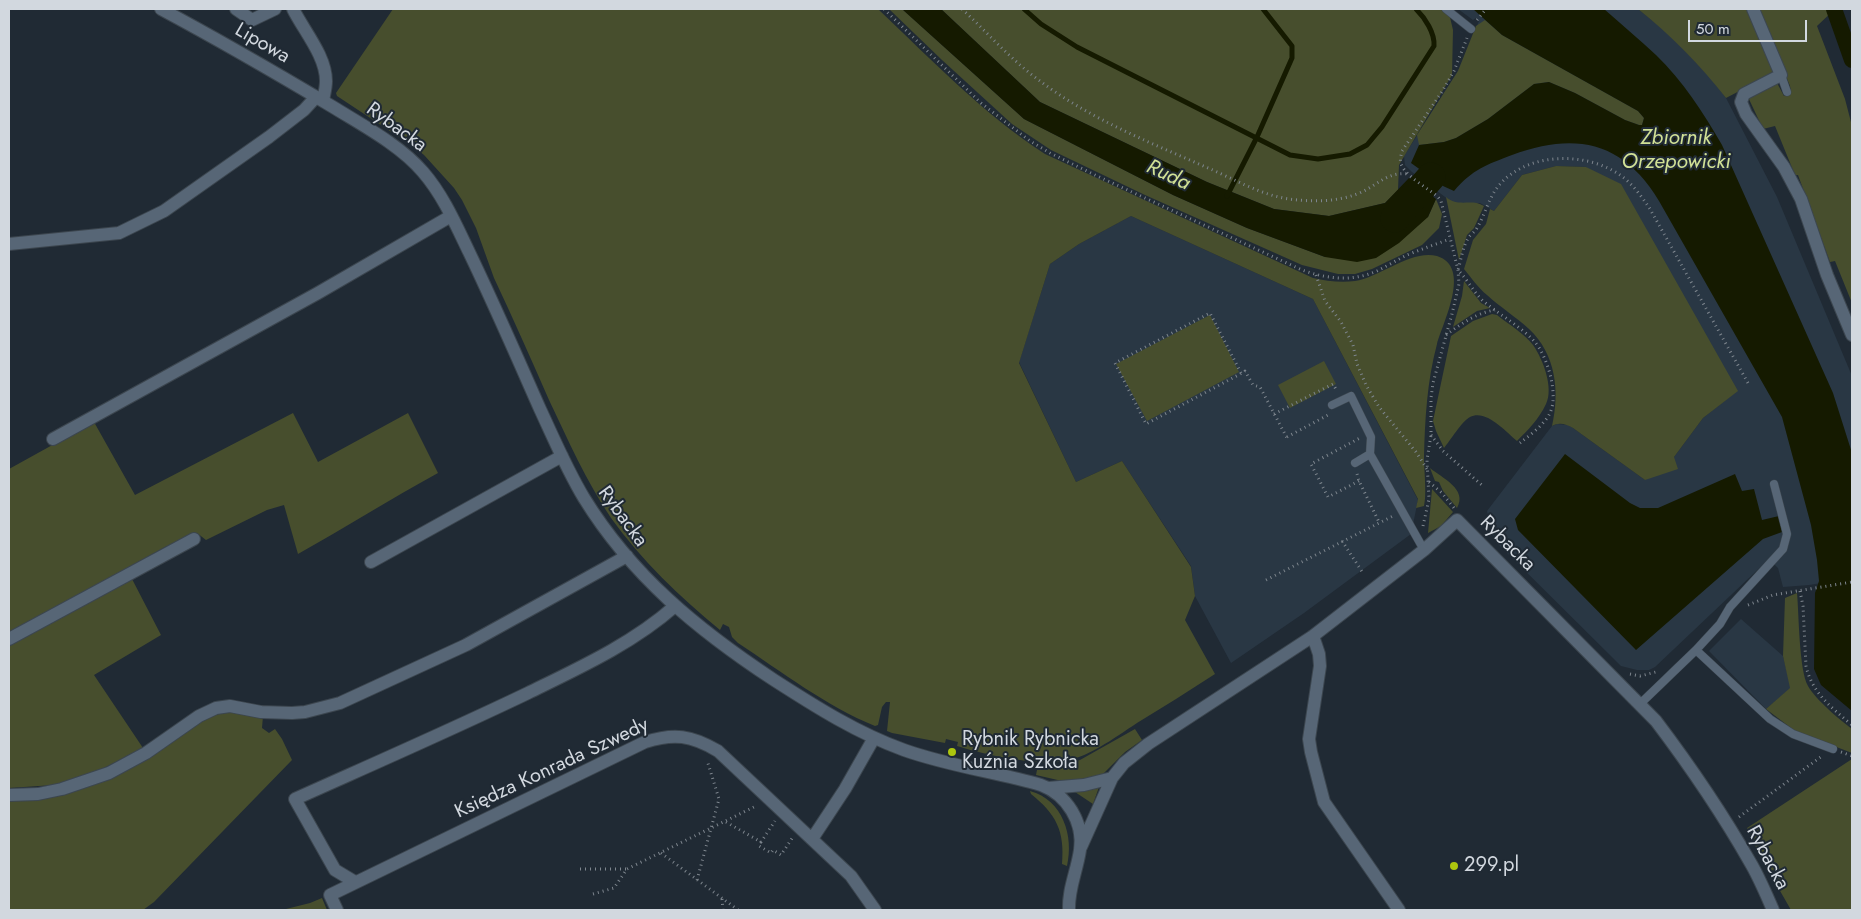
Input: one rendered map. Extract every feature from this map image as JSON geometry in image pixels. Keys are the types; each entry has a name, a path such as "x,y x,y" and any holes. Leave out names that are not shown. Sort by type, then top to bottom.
{"street":[{"name":"Lipowa","path":"161,9 181,13 319,99"},
{"path":"236,9 252,20 275,9"},
{"path":"9,244 119,232 155,216 269,137 319,99 326,82 324,68 293,9"},
{"path":"1753,9 1781,75 1744,94 1741,100 1742,105 1752,124 1784,167 1798,193 1827,275 1852,335"},
{"name":"Rybacka","path":"319,99 412,160 432,183 497,311 562,456 590,506 627,556 675,606 717,641 834,719 874,738 936,761 1029,782 1048,788 1060,795 1077,820 1080,849"},
{"path":"53,439 326,288 450,216"},
{"path":"371,562 562,456"},
{"name":"Rybacka","path":"1080,849 1112,778 1124,763 1148,744 1313,636 1424,550 1457,520 1656,721 1678,749 1728,825 1751,864 1773,910"},
{"path":"9,639 194,539"},
{"path":"9,795 38,794 62,789 102,776 146,753 199,716 216,708 230,706 261,712 292,713 314,710 340,703 466,645 627,556"},
{"path":"355,882 335,870 295,799 476,718 599,658 659,620 675,606"},
{"path":"1313,636 1319,654 1320,666 1309,739 1324,802 1399,910"},
{"name":"Księdza Konrada Szwedy","path":"337,910 330,894 644,742 675,736 704,742 718,751 851,876 876,910"},
{"path":"812,839 845,789 874,738"},
{"name":"Rybacka","path":"1048,788 1084,785 1112,778"},
{"path":"1069,910 1070,889 1080,849"}],"lane":[{"path":"1446,9 1471,29"},
{"path":"1781,75 1787,92"},
{"path":"1332,405 1351,396 1372,438 1370,454 1424,550"},
{"path":"1355,463 1370,454"},
{"path":"1640,704 1720,624 1730,607 1783,549 1787,542 1787,534 1774,484"},
{"path":"1696,650 1770,719 1794,734 1833,749"}],"path":[{"path":"884,9 981,103 1030,141 1097,176 1316,275 1344,279 1365,276 1407,256 1450,239"},
{"path":"962,9 1020,65 1058,94 1096,116 1267,193 1288,199 1335,200 1357,194 1393,174 1410,175"},
{"path":"1424,550 1422,532 1429,499 1427,470 1431,434 1431,398 1433,383 1459,284 1458,270 1446,217 1438,197 1410,175 1401,165 1400,159 1402,151 1454,71 1471,29 1486,9"},
{"path":"1458,270 1468,238 1476,229 1496,190 1509,175 1527,165 1554,159 1570,158 1599,164 1626,180 1650,209 1748,383"},
{"path":"1458,270 1476,293 1536,344 1543,355 1550,374 1552,402 1550,413 1520,443"},
{"path":"1316,275 1325,301 1341,322 1353,345 1357,364 1366,385 1379,407 1416,452 1427,470"},
{"path":"1446,335 1474,316 1496,310"},
{"path":"1242,373 1210,313 1114,363 1146,424 1242,373 1245,371 1253,385 1260,387 1287,437 1328,416"},
{"path":"1274,414 1333,384 1342,401"},
{"path":"1369,433 1311,464 1328,497 1359,481 1379,522"},
{"path":"1431,434 1443,450 1484,487"},
{"path":"1428,482 1442,493 1456,510 1457,520"},
{"path":"1266,580 1379,522 1403,512"},
{"path":"1342,541 1363,573"},
{"path":"1742,609 1749,604 1773,595 1852,582"},
{"path":"1800,590 1803,606 1808,676 1822,699 1852,725"},
{"path":"1625,673 1640,676 1663,668"},
{"path":"1728,825 1833,749"},
{"path":"697,880 719,799 704,752"},
{"path":"580,869 627,869 759,804"},
{"path":"726,821 761,842"},
{"path":"776,821 759,846 771,853 773,850 781,855 793,837"},
{"path":"661,853 738,910"},
{"path":"593,894 614,888 627,869"},
{"path":"722,899 723,910"}],"shaded area":[{"path":"393,9 878,9 979,104 1000,122 1045,154 1313,278 1344,282 1355,281 1417,256 1437,256 1447,262 1453,271 1454,283 1449,309 1437,344 1429,386 1424,443 1424,506 1416,508 1418,499 1313,299 1131,216 1079,244 1050,264 1019,363 1076,482 1122,461 1191,567 1195,596 1185,620 1215,674 1100,747 1080,757 1059,762 1048,763 1008,758 957,746 958,742 946,739 945,743 892,733 887,731 890,702 886,702 882,707 878,725 875,726 857,718 805,688 738,643 732,637 729,627 723,624 720,630 662,577 635,549 611,518 585,475 570,445 494,278 476,228 462,200 454,188 424,155 337,96 336,93"},
{"path":"889,9 902,9 1024,119 1173,195 1247,228 1325,257 1428,217 1436,199 1442,214 1439,228 1422,245 1372,269 1355,274 1338,274 1302,265 1145,195 1051,150 1012,124"},
{"path":"941,9 1448,9 1453,30 1452,75 1399,165 1398,190 1385,203 1329,216 1274,209 1207,182 1040,102"},
{"path":"1458,9 1638,9 1667,32 1709,76 1726,98 1777,197 1852,376 1852,578 1783,587 1778,568 1769,559 1655,667 1649,670 1637,670 1621,666 1494,540 1487,511 1552,426 1557,424 1568,425 1645,480 1674,457 1703,418 1737,391 1586,167 1556,166 1522,175 1494,211 1480,203 1453,203 1405,165 1404,156 1458,71 1479,21 1476,18 1473,20"},
{"path":"1638,9 1751,9 1774,73 1726,98 1685,51"},
{"path":"1758,9 1835,9 1817,26 1845,99 1852,126 1852,303 1835,261 1830,262 1798,175 1795,175 1775,126 1763,129 1748,97 1777,83 1784,96 1791,93 1790,86"},
{"path":"1485,20 1502,35 1638,111 1644,118 1642,125 1625,120 1575,93 1549,82 1534,84 1488,119 1456,138 1444,142 1419,145 1417,135 1458,71 1476,26"},
{"path":"1556,166 1586,167 1621,184 1738,391 1703,418 1674,457 1678,469 1645,480 1568,425 1557,424 1552,426 1556,400 1554,374 1545,350 1529,329 1484,292 1464,269 1473,240 1486,224 1490,209 1494,211 1522,175"},
{"path":"1446,197 1460,203 1474,203 1484,206 1474,228 1467,235 1459,260"},
{"path":"1131,216 1313,299 1418,500 1411,534 1304,613 1231,663 1195,596 1191,566 1122,461 1076,482 1019,362 1050,264 1079,244"},
{"path":"1464,281 1481,303 1490,308 1477,311 1453,327 1462,296"},
{"path":"1492,314 1497,315 1521,333 1537,351 1544,366 1548,382 1549,390 1546,404 1537,419 1517,441 1489,418 1476,415 1463,423 1444,448 1433,421 1451,336 1473,321"},
{"path":"1210,315 1239,372 1147,421 1116,364"},
{"path":"1324,361 1336,384 1290,408 1278,385"},
{"path":"293,413 318,462 408,413 438,473 298,554 284,505 267,510 206,540 197,533 165,547 9,634 9,469 94,422 135,495"},
{"path":"1430,468 1447,480 1456,490 1459,495 1457,508 1443,491 1439,482 1435,481"},
{"path":"1432,489 1453,512 1441,526 1428,533"},
{"path":"132,579 161,635 94,675 143,748 100,770 54,785 9,788 9,645"},
{"path":"1797,593 1801,655 1805,678 1816,697 1852,729 1852,753 1795,731 1766,709 1790,688 1783,656 1785,598"},
{"path":"1741,619 1783,656 1791,688 1766,709 1709,651"},
{"path":"228,711 263,716 262,728 269,733 275,729 292,760 154,902 143,910 9,910 9,798 57,793 210,715"},
{"path":"1135,729 1142,740 1125,752 1103,774 1093,778 1062,781 1036,775 1038,765 1061,765 1080,760"},
{"path":"1852,759 1852,910 1791,910 1760,856 1747,828"},
{"path":"1099,787 1093,804 1075,792"},
{"path":"1030,791 1051,802 1064,821 1069,843 1067,866 1062,864 1062,842 1057,824 1053,816"},
{"path":"322,898 327,910 282,910 310,903"}],"water":[{"path":"902,9 941,9 1040,102 1207,182 1274,209 1329,216 1385,203 1409,178 1436,199 1428,217 1399,243 1376,258 1357,262 1325,257 1247,228 1173,195 1024,119"},
{"name":"Zbiornik Orzepowicki","path":"1473,9 1604,9 1656,55 1675,75 1700,109 1722,145 1833,393 1852,453 1852,711 1821,685 1814,669 1815,593 1819,581 1817,560 1811,525 1782,417 1659,201 1645,181 1630,165 1613,154 1596,147 1577,144 1556,144 1512,155 1487,165 1474,173 1454,191 1443,186 1411,163 1419,145 1444,142 1456,138 1488,119 1534,84 1549,82 1575,93 1625,120 1642,125 1644,118 1638,111 1502,35"},
{"path":"1565,454 1630,503 1640,508 1658,508 1735,474 1742,491 1754,489 1762,520 1779,516 1782,532 1763,539 1636,650 1518,530 1515,519"}],"waterway":[{"path":"1024,9 1041,24 1077,47 1290,155 1318,159 1350,154 1367,145 1382,127 1434,46 1429,26 1416,9"},
{"path":"1227,196 1257,137 1292,58 1292,46 1263,9"},
{"path":"1834,9 1852,60"},
{"name":"Ruda","path":"1395,218 1431,177"}],"place":[{"name":"Rybnik Rybnicka Kuźnia Szkoła","path":"952,752"},
{"name":"299.pl","path":"1454,866"}]}
